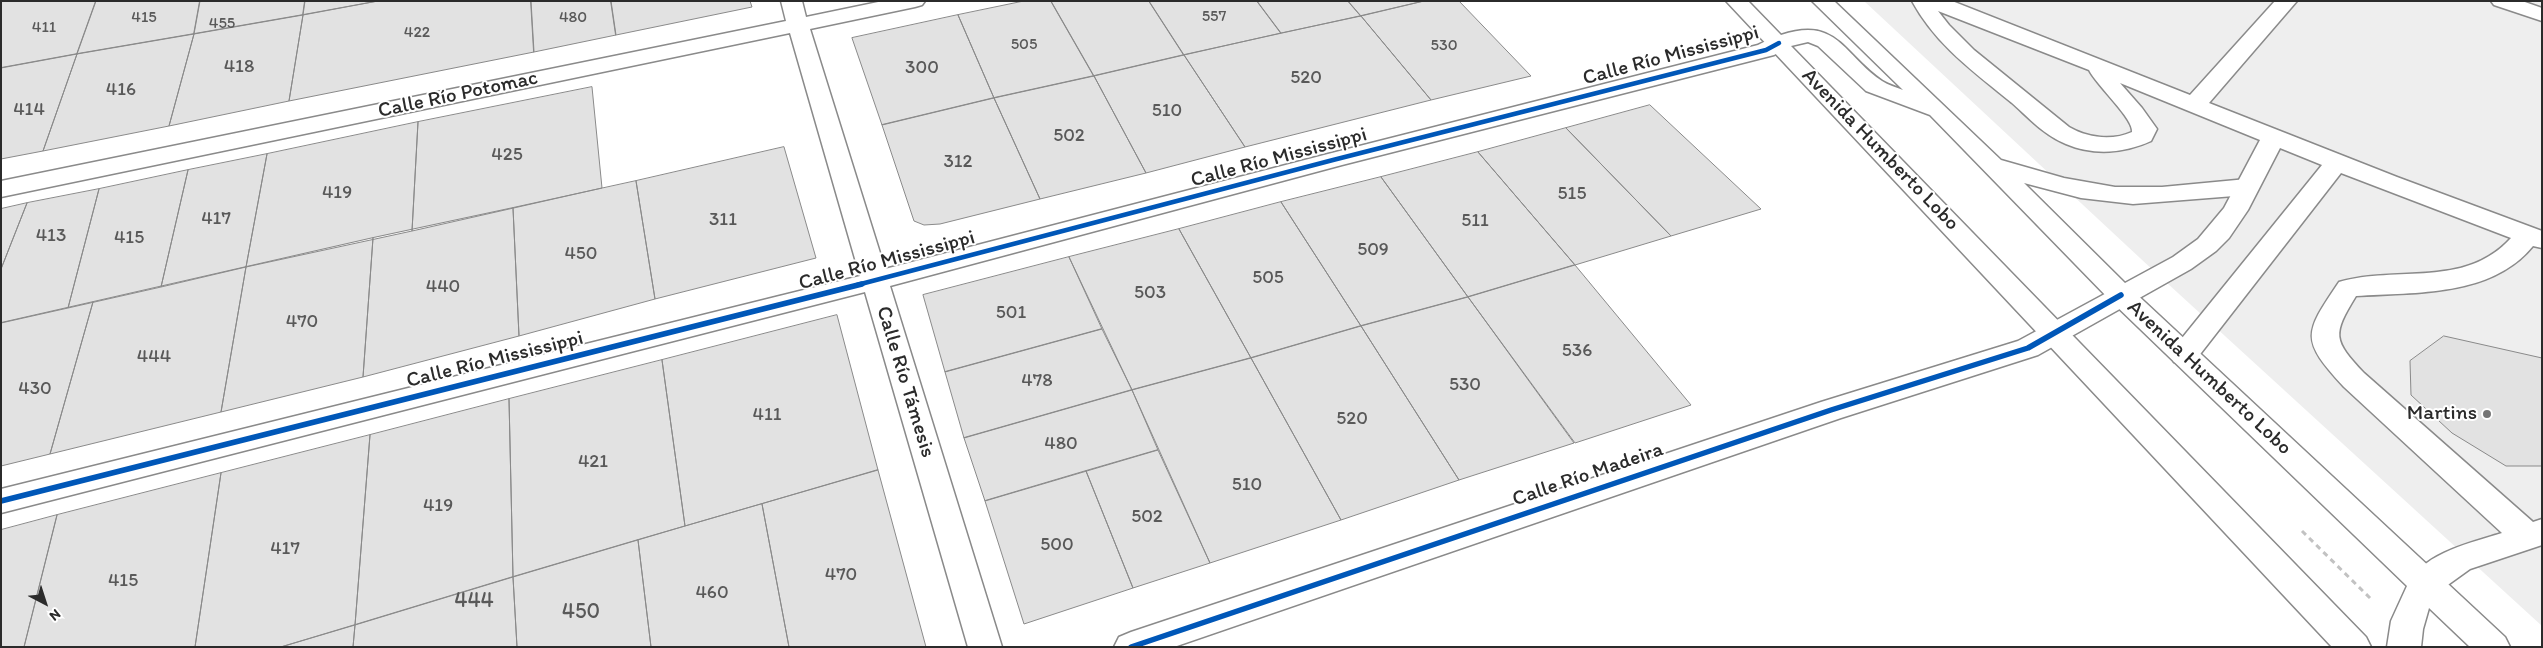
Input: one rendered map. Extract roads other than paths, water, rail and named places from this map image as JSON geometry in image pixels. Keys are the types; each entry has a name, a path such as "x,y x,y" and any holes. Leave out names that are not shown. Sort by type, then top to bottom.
{"street":[{"name":"Calle Río Potomac","path":"1,189 795,13 915,1"},
{"name":"Avenida Humberto Lobo","path":"1736,1 1779,43 2354,647"},
{"name":"Avenida Humberto Lobo","path":"1822,1 1940,112 2121,295 2493,647"},
{"path":"1922,1 1927,12 1956,45 2067,136 2099,144 2133,141 2143,136 2146,129 2139,118 2103,77 2098,65"},
{"path":"1932,1 2098,65 2336,163 2535,238"},
{"path":"2195,104 2287,1"},
{"path":"2501,1 2542,15"},
{"name":"Calle Río Támesis","path":"795,13 832,144 875,281 984,647"},
{"name":"Calle Río Mississippi","path":"1,501 875,281 1343,158 1766,50 1779,43 1805,35 1826,41 1874,86 1900,98 1940,112"},
{"name":"Calle Río Madeira","path":"1131,647 1822,413 2028,348 2182,263 2201,249 2220,232 2243,200 2247,187 2273,138"},
{"path":"2184,355 2336,163"},
{"path":"1993,165 2054,184 2132,196 2166,195 2247,187"},
{"path":"2535,238 2490,268 2468,275 2424,282 2348,288 2324,326 2324,341 2333,358 2354,380 2535,534"},
{"path":"2404,647 2404,632 2413,603 2426,582 2459,560 2535,534"}],"place":[{"name":"Martins","path":"2487,414"}]}
